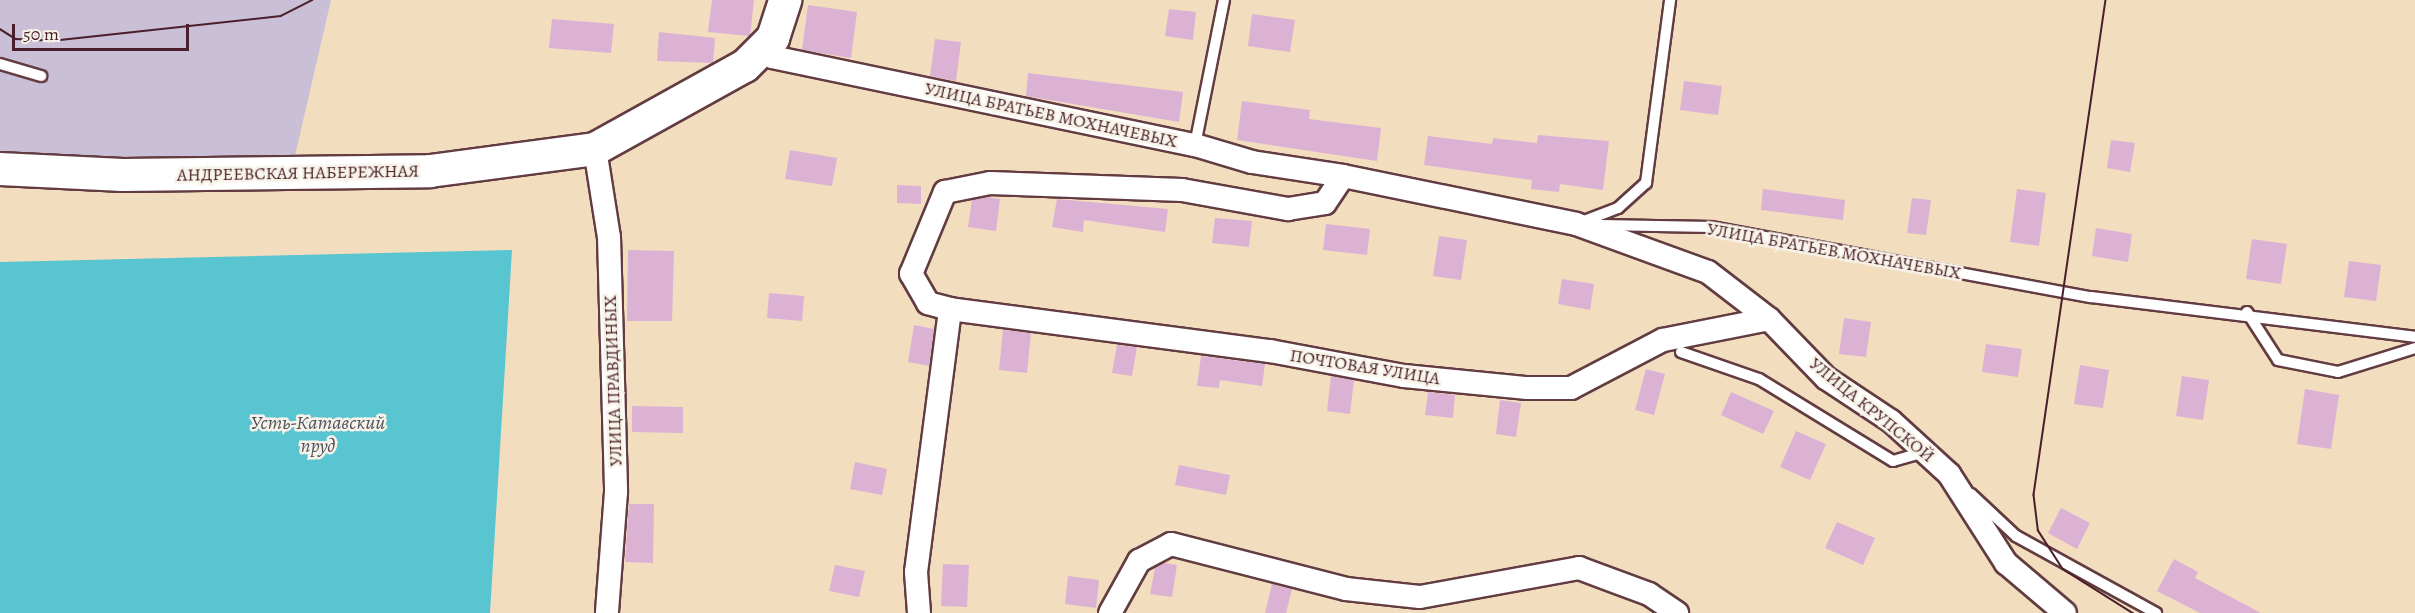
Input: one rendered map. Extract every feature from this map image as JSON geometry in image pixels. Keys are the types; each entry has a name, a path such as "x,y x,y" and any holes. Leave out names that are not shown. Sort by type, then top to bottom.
{"main road":[{"path":"595,149 745,66 773,38 785,0"},
{"name":"АНДРЕЕВСКАЯ НАБЕРЕЖНАЯ","path":"0,169 123,175 430,171 595,149"}],"street":[{"name":"УЛИЦА БРАТЬЕВ МОХНАЧЕВЫХ","path":"761,50 772,57 1195,145 1252,162 1343,176 1576,224"},
{"name":"УЛИЦА ПРАВДИНЫХ","path":"595,149 609,237 616,492 607,613"},
{"name":"ПОЧТОВАЯ УЛИЦА","path":"1343,176 1325,202 1288,209 1182,190 990,183 945,192 911,274 928,303 950,309 1270,351 1404,376 1527,388 1571,388 1663,340 1769,319"},
{"name":"УЛИЦА КРУПСКОЙ","path":"1576,224 1708,272 1769,319 1826,378 1925,452 1949,474 2006,563 2064,613"},
{"path":"919,613 916,573 950,309"},
{"path":"1110,613 1139,561 1171,544 1346,589 1420,597 1579,568 1649,594 1677,613"}],"lane":[{"path":"1195,145 1224,0"},
{"path":"1576,224 1618,208 1646,183 1670,0"},
{"path":"0,64 41,76"},
{"name":"УЛИЦА БРАТЬЕВ МОХНАЧЕВЫХ","path":"1576,224 1712,227 2091,297 2247,312 2415,337"},
{"path":"2247,312 2278,360 2338,372 2415,348"},
{"path":"1681,352 1759,379 1893,461 1925,452"},
{"path":"1949,474 2016,536 2156,613"}],"shaded area":[{"path":"0,0 331,0 294,160 0,163"}],"water":[{"name":"Усть-Катавский пруд","path":"512,250 490,613 0,613 0,262"}],"building":[{"path":"712,0 754,0 750,36 708,32"},
{"path":"808,5 857,12 851,58 802,50"},
{"path":"1169,9 1196,12 1193,40 1165,36"},
{"path":"1252,14 1295,20 1290,52 1248,46"},
{"path":"552,19 614,24 611,53 549,48"},
{"path":"659,32 715,38 713,63 657,61"},
{"path":"935,39 961,42 956,81 930,76"},
{"path":"1028,73 1183,92 1179,122 1026,96"},
{"path":"1684,81 1722,86 1718,115 1680,110"},
{"path":"1242,101 1310,110 1309,119 1381,128 1377,161 1237,140"},
{"path":"1538,135 1609,141 1603,190 1560,184 1559,192 1531,189 1532,180 1424,165 1428,136 1492,144 1493,138 1537,143"},
{"path":"2111,140 2135,143 2130,172 2107,168"},
{"path":"790,150 837,158 832,186 785,179"},
{"path":"897,185 921,186 921,204 897,203"},
{"path":"1763,189 1845,200 1843,220 1761,210"},
{"path":"2017,189 2046,193 2039,246 2010,242"},
{"path":"987,197 1000,199 996,231 968,227 972,200"},
{"path":"1912,198 1931,200 1926,235 1907,233"},
{"path":"1057,199 1168,209 1165,232 1084,220 1083,232 1052,227"},
{"path":"1215,218 1252,221 1249,247 1212,243"},
{"path":"1326,224 1370,229 1367,255 1323,250"},
{"path":"2096,228 2132,234 2128,262 2092,256"},
{"path":"1439,236 1467,240 1461,280 1433,276"},
{"path":"2252,239 2287,244 2281,284 2246,279"},
{"path":"628,250 674,251 672,321 627,321"},
{"path":"2349,261 2381,265 2376,301 2344,297"},
{"path":"1562,279 1594,284 1590,310 1558,304"},
{"path":"769,293 804,296 802,321 767,318"},
{"path":"1844,318 1871,322 1866,357 1839,354"},
{"path":"914,325 934,329 929,366 908,362"},
{"path":"1003,330 1031,333 1027,373 999,370"},
{"path":"1986,344 2022,349 2018,377 1982,372"},
{"path":"1117,345 1137,347 1132,376 1112,373"},
{"path":"1201,356 1265,364 1262,386 1220,380 1219,388 1197,386"},
{"path":"2080,365 2109,370 2103,408 2074,404"},
{"path":"1646,369 1665,374 1654,415 1635,410"},
{"path":"1331,376 1354,380 1350,414 1327,411"},
{"path":"2182,376 2209,380 2203,420 2176,416"},
{"path":"2305,389 2339,395 2331,449 2297,444"},
{"path":"1428,392 1455,395 1453,418 1425,415"},
{"path":"1731,392 1774,411 1763,434 1721,415"},
{"path":"1500,400 1521,403 1516,437 1496,434"},
{"path":"632,406 683,407 683,433 632,432"},
{"path":"1796,431 1826,444 1810,480 1780,467"},
{"path":"855,462 887,469 882,495 850,489"},
{"path":"1179,465 1230,475 1226,495 1175,485"},
{"path":"629,504 654,504 653,563 625,562"},
{"path":"2061,508 2090,523 2077,549 2048,533"},
{"path":"1837,522 1875,538 1863,565 1825,548"},
{"path":"2174,559 2198,572 2195,578 2261,613 2200,613 2157,591"},
{"path":"1164,563 1177,565 1172,597 1150,594 1155,568"},
{"path":"943,564 969,565 967,607 941,606"},
{"path":"835,565 865,571 859,597 829,591"},
{"path":"1068,576 1099,580 1096,608 1065,604"},
{"path":"1272,584 1292,589 1286,613 1265,613"}],"tram line":[{"path":"0,29 16,39 51,41 281,16 312,0"},
{"path":"2106,0 2034,495 2038,530 2063,569 2133,613"}]}
